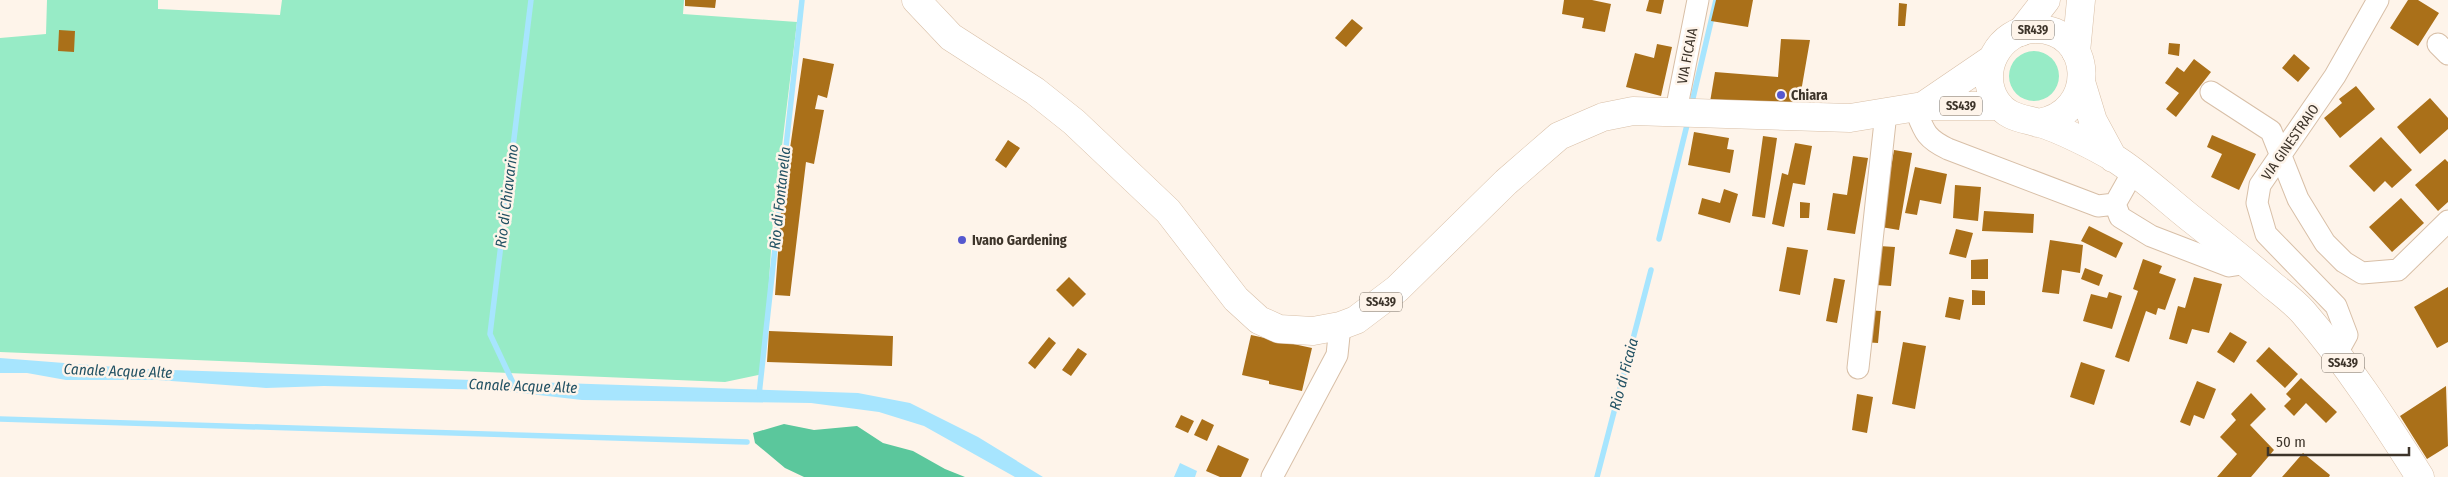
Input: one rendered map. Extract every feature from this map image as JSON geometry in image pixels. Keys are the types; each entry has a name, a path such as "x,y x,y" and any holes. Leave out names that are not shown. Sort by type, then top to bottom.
{"main road":[{"name":"SS439","path":"916,0 951,37 1021,81 1074,122 1168,210 1236,299 1259,320 1279,329 1313,331 1340,326 1356,320 1397,289 1506,182 1559,136 1581,125 1615,114 1633,111 1676,111 1850,118 1919,107 2000,106"},
{"path":"2021,32 2046,0"},
{"path":"2081,0 2076,52 2082,68 2082,85 2093,120 2123,165"},
{"name":"SR439","path":"1919,107 1992,59 2001,45 2021,32 2037,29 2052,32 2066,40 2076,52"},
{"path":"1992,59 1989,80 1993,94 2000,106 2017,119 2038,122 2053,119 2066,111 2076,100 2082,85"},
{"name":"SS439","path":"2038,122 2123,165 2248,263 2302,311 2377,409 2420,477"}],"street":[{"name":"VIA FICAIA","path":"1676,111 1698,0"},
{"name":"VIA GINESTRAIO","path":"2336,355 2347,335 2336,306 2266,234 2256,203 2260,185 2280,153 2325,91 2378,0"},
{"path":"2211,92 2271,131 2298,199 2325,243 2344,262 2362,273 2398,270 2448,221"},
{"path":"1919,107 1925,135 1941,146 2098,206 2114,204"},
{"path":"1858,368 1886,113"},
{"path":"2123,165 2114,204 2120,217 2152,236 2229,266 2248,263"},
{"path":"1272,477 1337,355 1340,326"}],"green space":[{"path":"47,0 158,0 158,9 280,15 282,0 684,0 683,14 797,22 773,220 763,374 725,382 0,352 0,38 46,34"},
{"path":"2039,51 2052,58 2058,66 2058,86 2052,94 2044,100 2029,101 2016,94 2010,86 2009,71 2016,58 2024,52"},
{"path":"784,424 814,430 857,426 883,443 913,451 945,469 965,477 804,477 785,468 755,443 753,433"}],"water":[{"name":"Canale Acque Alte","path":"0,358 141,369 858,393 910,403 978,437 1043,477 1015,477 924,426 879,412 811,403 582,400 495,390 324,386 266,388 158,380 66,380 27,373 0,373"},
{"path":"1180,463 1197,471 1195,477 1174,477"}],"building":[{"path":"685,0 716,0 715,8 685,6"},
{"path":"1564,0 1592,0 1611,4 1605,32 1582,28 1584,18 1562,14"},
{"path":"1649,0 1664,0 1661,14 1646,11"},
{"path":"1716,0 1753,0 1748,27 1711,21"},
{"path":"2408,0 2418,0 2439,13 2418,46 2390,28"},
{"path":"1899,3 1907,4 1905,26 1898,26"},
{"path":"1352,19 1363,28 1346,47 1335,38"},
{"path":"59,30 75,31 74,52 58,51"},
{"path":"1781,39 1810,40 1798,109 1710,102 1715,72 1778,77"},
{"path":"2169,43 2180,44 2179,56 2168,54"},
{"path":"1657,44 1672,47 1661,96 1626,87 1635,53 1654,58"},
{"path":"2294,54 2310,68 2298,82 2282,68"},
{"path":"803,58 834,64 827,98 818,95 815,109 824,110 814,164 806,162 790,296 775,295 781,211"},
{"path":"2194,59 2211,72 2176,117 2166,109 2179,93 2165,83 2177,67 2184,72"},
{"path":"2356,86 2375,109 2340,138 2324,118 2342,103 2339,99"},
{"path":"2430,98 2448,118 2448,129 2420,154 2397,127"},
{"path":"1694,132 1729,138 1727,149 1734,150 1730,173 1688,165"},
{"path":"2212,135 2256,154 2239,190 2211,177 2222,154 2207,147"},
{"path":"1763,136 1777,138 1765,218 1752,216"},
{"path":"2381,137 2412,170 2392,188 2385,181 2374,192 2349,166"},
{"path":"1008,140 1020,148 1006,168 995,160"},
{"path":"1795,143 1812,146 1805,185 1793,183 1784,227 1772,224 1782,173 1788,175"},
{"path":"1894,150 1912,153 1899,230 1881,227"},
{"path":"1853,156 1868,158 1855,234 1827,230 1833,193 1847,195"},
{"path":"2445,159 2448,162 2448,202 2438,211 2415,185"},
{"path":"1915,167 1947,174 1941,204 1920,200 1917,215 1905,213"},
{"path":"1955,185 1981,187 1978,221 1953,218"},
{"path":"1724,189 1738,194 1730,223 1698,214 1702,198 1720,203"},
{"path":"2401,198 2424,223 2392,252 2369,227"},
{"path":"1800,202 1810,203 1809,218 1800,218"},
{"path":"1984,211 2034,214 2033,233 1982,231"},
{"path":"2089,226 2123,243 2116,258 2081,241"},
{"path":"1956,229 1973,233 1966,258 1949,254"},
{"path":"2050,240 2083,245 2080,273 2062,270 2059,294 2042,292"},
{"path":"1879,246 1895,247 1891,286 1876,285"},
{"path":"1787,247 1808,250 1800,295 1779,291"},
{"path":"1988,259 1988,279 1971,279 1971,260"},
{"path":"2143,259 2162,266 2159,273 2176,279 2165,310 2158,308 2156,315 2146,311 2129,362 2115,357 2138,291 2133,289"},
{"path":"2085,268 2103,275 2099,286 2081,279"},
{"path":"1069,277 1086,294 1073,307 1056,290"},
{"path":"2194,277 2222,284 2209,333 2192,329 2187,344 2169,339 2178,306 2185,308"},
{"path":"1834,278 1845,280 1837,323 1826,321"},
{"path":"2448,287 2448,342 2437,348 2414,307"},
{"path":"1972,290 1985,291 1985,305 1972,305"},
{"path":"2109,292 2122,296 2112,329 2083,321 2091,294 2107,298"},
{"path":"1949,297 1964,300 1960,320 1945,317"},
{"path":"1866,310 1881,311 1878,343 1863,342"},
{"path":"769,331 893,336 892,366 767,362"},
{"path":"2230,332 2247,342 2234,363 2217,352"},
{"path":"1251,335 1312,348 1302,391 1269,384 1269,381 1242,375"},
{"path":"1049,337 1056,343 1035,369 1028,363"},
{"path":"1903,342 1926,346 1915,409 1892,404"},
{"path":"2269,347 2298,374 2285,388 2256,361"},
{"path":"1078,348 1087,354 1071,376 1062,370"},
{"path":"2081,362 2105,370 2094,405 2070,397"},
{"path":"2301,378 2337,412 2326,423 2306,403 2294,416 2284,406 2291,399 2286,394"},
{"path":"2197,381 2216,389 2204,419 2194,415 2190,426 2180,422"},
{"path":"2446,386 2448,446 2427,459 2400,416"},
{"path":"2251,393 2266,409 2250,425 2274,450 2251,477 2217,477 2237,454 2220,437 2236,420 2231,414"},
{"path":"1857,394 1873,397 1867,433 1852,430"},
{"path":"1181,415 1194,421 1188,433 1175,427"},
{"path":"1202,419 1214,425 1207,441 1194,435"},
{"path":"1218,445 1249,459 1241,477 1220,477 1206,471"},
{"path":"2303,453 2330,475 2329,477 2282,477"}],"waterway":[{"name":"Rio di Chiavarino","path":"514,385 490,334 531,0"},
{"name":"Rio di Fontanella","path":"759,395 802,0"},
{"name":"Rio di Ficaia","path":"1693,98 1716,0"},
{"name":"Rio di Ficaia","path":"1659,239 1687,125"},
{"name":"Rio di Ficaia","path":"1597,477 1651,270"},
{"path":"0,419 747,442"}],"place":[{"name":"Chiara","path":"1781,95"},
{"name":"Ivano Gardening","path":"962,240"}]}
